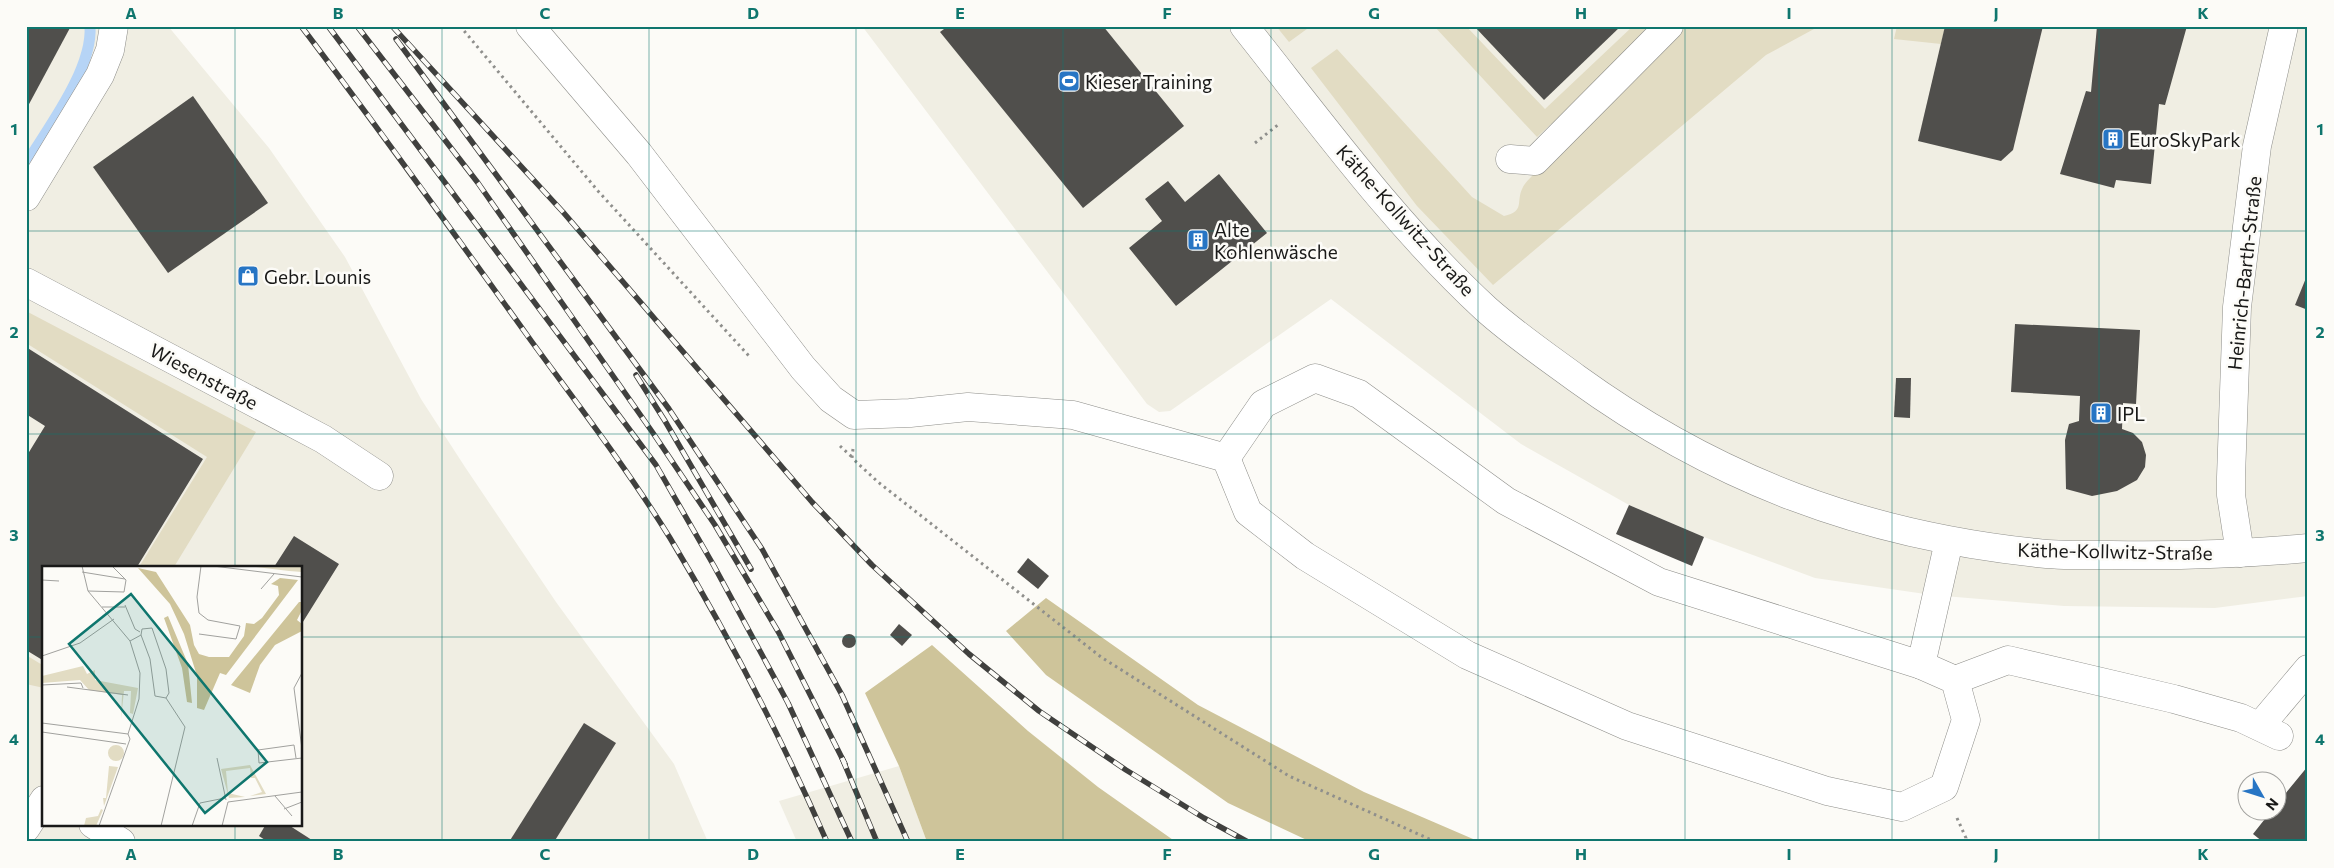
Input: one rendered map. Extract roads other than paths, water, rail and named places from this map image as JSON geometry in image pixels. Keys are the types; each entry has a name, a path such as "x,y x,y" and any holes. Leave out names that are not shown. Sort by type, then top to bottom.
{"street":[{"path":"26,197 100,76 110,50 114,26"},
{"path":"530,26 639,154 803,368 831,399 854,415 910,413 968,407 1073,415 1226,458"},
{"name":"Käthe-Kollwitz-Straße","path":"1244,26 1403,222 1456,280 1489,311 1590,388 1669,439 1720,466 1791,497 1864,522 1950,541 2039,553 2169,556 2308,548"},
{"path":"1510,159 1535,161 1669,26"},
{"name":"Heinrich-Barth-Straße","path":"2240,553 2231,495 2237,307 2257,146 2284,26"},
{"name":"Wiesenstraße","path":"26,282 322,439 379,476"},
{"path":"1226,458 1263,404 1315,378 1359,394 1506,501 1659,582 1921,665 1955,680 2008,660 2174,699 2270,731 2308,669"},
{"path":"1226,458 1248,512 1305,556 1467,655 1627,726 1827,791 1902,807 1944,787 1966,720 1955,680"},
{"path":"1921,665 1950,541"},
{"path":"26,828 42,803"},
{"path":"96,826 121,842"}],"waterway":[{"path":"26,164 57,116 77,79 89,43 90,26"}],"railway":[{"path":"301,26 603,438 654,513 692,575 753,687 827,842"},
{"path":"328,26 656,465 714,566 788,703 852,842"},
{"path":"357,26 478,183 715,525 779,633 845,764"},
{"path":"392,26 563,212 812,502 872,565 969,654 1039,711 1126,770 1204,818 1248,842"},
{"path":"396,39 669,409 762,549 842,695 908,842"},
{"path":"636,375 751,569"},
{"path":"842,758 877,842"}],"place":[{"name":"Kieser Training","path":"1069,81"},
{"name":"EuroSkyPark","path":"2113,139"},
{"name":"Alte Kohlenwäsche","path":"1198,240"},
{"name":"Gebr. Lounis","path":"248,276"},
{"name":"IPL","path":"2101,413"}]}
